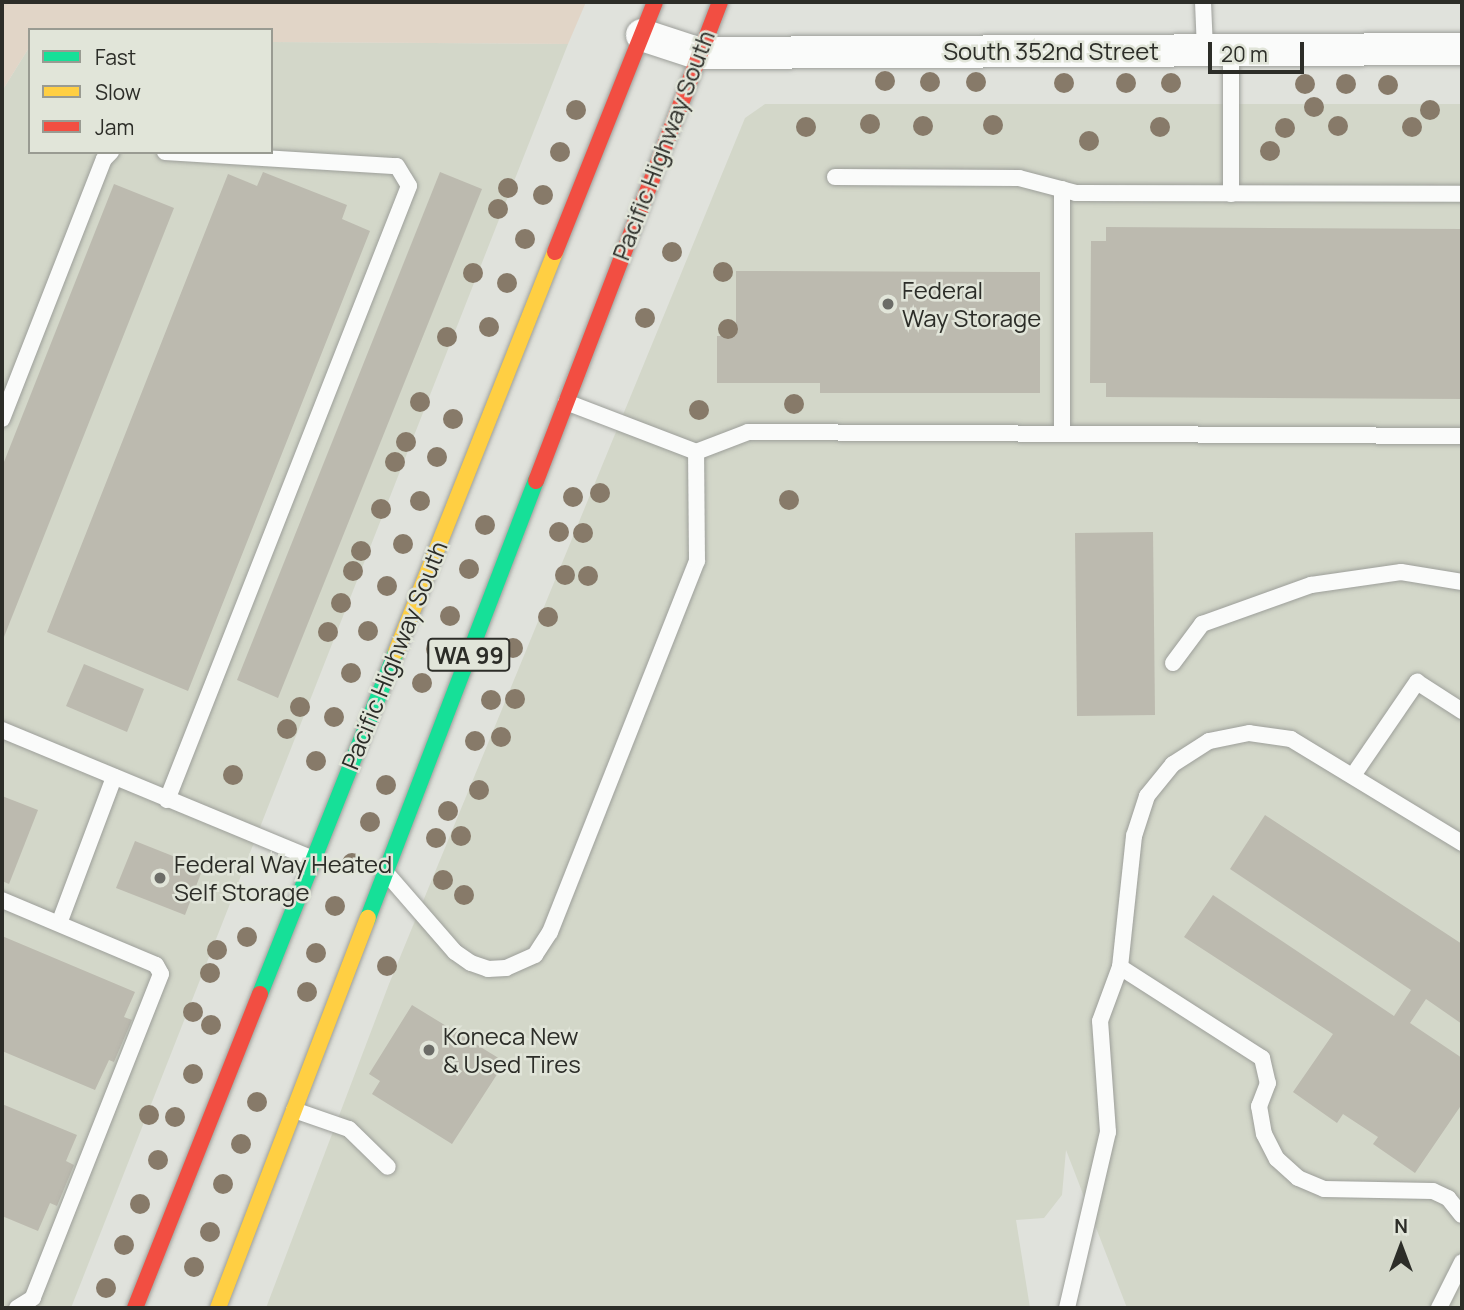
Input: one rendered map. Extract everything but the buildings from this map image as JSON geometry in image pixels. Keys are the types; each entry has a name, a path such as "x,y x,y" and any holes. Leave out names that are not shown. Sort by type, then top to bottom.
{"main road":[{"name":"Pacific Highway South","path":"135,1308 655,2"},
{"name":"Pacific Highway South","path":"218,1308 387,874 697,53 720,2"}],"street":[{"name":"South 352nd Street","path":"642,35 697,53 1462,49"}],"lane":[{"path":"1203,2 1218,51 1231,194"},
{"path":"2,419 104,159 109,154"},
{"path":"167,800 408,186 397,166 198,154"},
{"path":"835,177 1019,178 1076,193 1462,194"},
{"path":"1062,189 1062,434"},
{"path":"564,401 696,452 748,432 1462,436"},
{"path":"387,874 454,952 471,963 488,969 506,968 535,955 550,932 697,561 696,452"},
{"path":"1173,663 1202,624 1311,585 1401,572 1462,582"},
{"path":"1354,774 1417,682 1462,711"},
{"path":"2,730 313,859"},
{"path":"1067,1308 1108,1132 1100,1021 1121,967 1133,836 1147,796 1173,764 1209,741 1250,733 1291,739 1354,774 1462,844"},
{"path":"60,921 114,777"},
{"path":"2,901 60,921 156,965 161,974 33,1298 17,1308"},
{"path":"1121,967 1262,1058 1268,1083 1259,1106 1264,1134 1277,1159 1298,1178 1324,1189 1433,1191 1448,1198 1462,1214"},
{"path":"294,1110 349,1129 388,1167"},
{"path":"1439,1308 1462,1262"}],"shaded area":[{"path":"2,2 586,2 568,44 273,42 273,28 28,28 28,49 2,91"},
{"path":"273,42 568,44 71,1308 2,1308 2,91 28,49 28,154 273,154"},
{"path":"765,104 1462,104 1462,1308 1127,1308 1066,1150 1062,1195 1044,1218 1016,1220 1030,1308 266,1308 389,984 745,118"}],"traffic: fast":[{"path":"368,918 536,481"},
{"path":"260,994 396,652"}],"traffic: slow":[{"path":"396,652 555,252"},
{"path":"218,1308 368,918"}],"traffic: jam":[{"path":"555,252 655,2"},
{"path":"536,481 720,2"},
{"path":"135,1308 260,994"}],"place":[{"name":"Federal Way Storage","path":"888,304"},
{"name":"Federal Way Heated Self Storage","path":"160,878"},
{"name":"Koneca New & Used Tires","path":"429,1050"}]}
